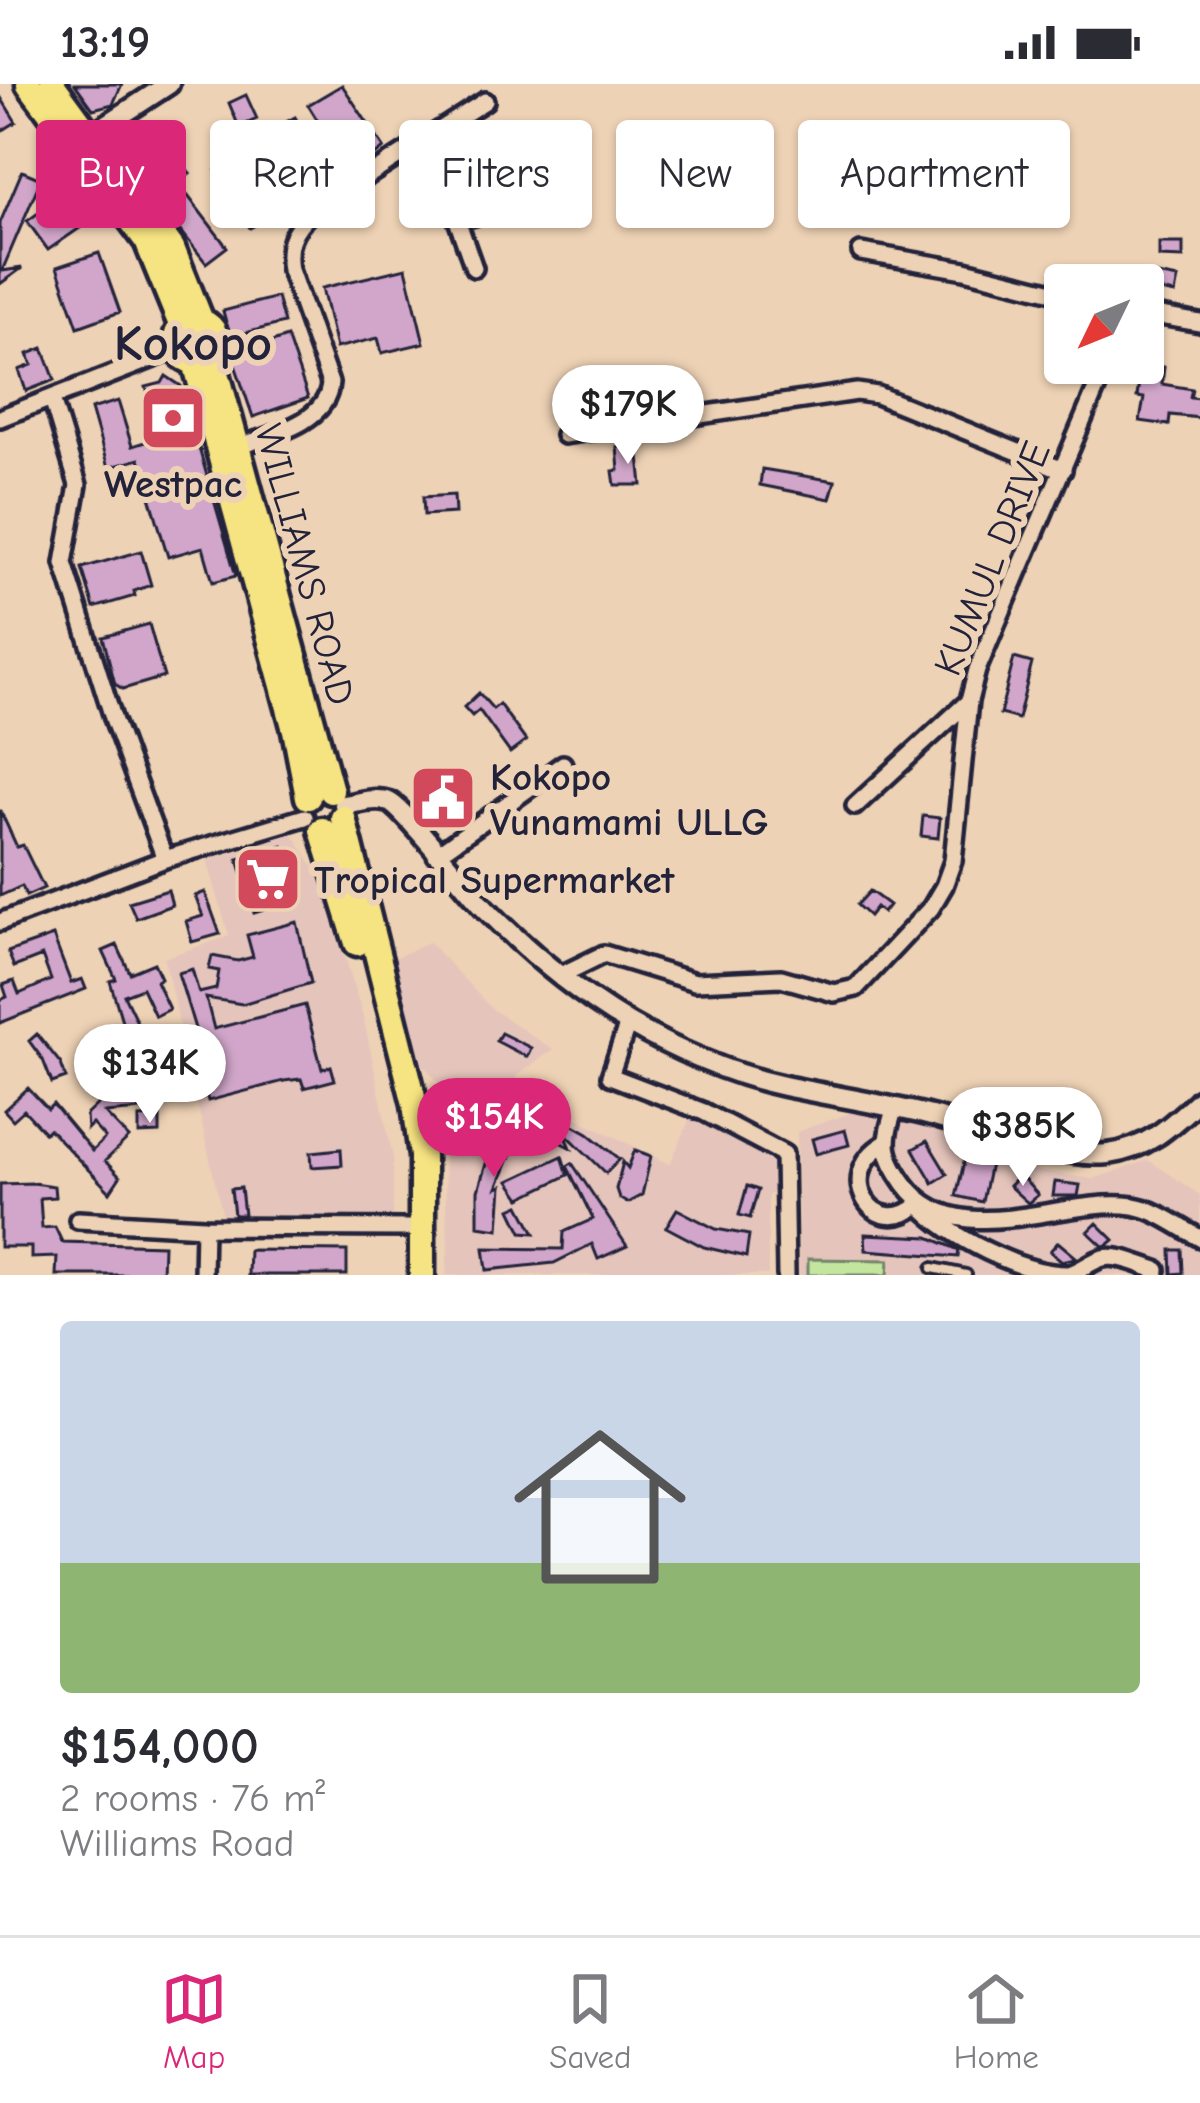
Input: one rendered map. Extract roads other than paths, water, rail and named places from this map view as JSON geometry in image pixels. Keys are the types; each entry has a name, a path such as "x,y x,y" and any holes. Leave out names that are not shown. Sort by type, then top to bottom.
{"main road":[{"name":"WILLIAMS ROAD","path":"29,84 65,120"},
{"name":"WILLIAMS ROAD","path":"52,84 73,120"},
{"name":"WILLIAMS ROAD","path":"156,228 172,248 193,342 228,450 295,730 325,810 417,1116 422,1156 422,1275"},
{"name":"WILLIAMS ROAD","path":"325,810 394,1073 409,1155 407,1275"}],"street":[{"path":"112,120 165,85"},
{"path":"455,120 484,101"},
{"path":"228,450 314,416 328,400 330,383 290,270 291,236 310,213 399,156"},
{"path":"460,228 474,268"},
{"path":"861,252 1044,290"},
{"path":"1164,317 1200,323"},
{"path":"0,418 193,342"},
{"name":"KUMUL DRIVE","path":"855,806 969,701 977,670 1098,384"},
{"path":"565,435 857,392 877,394 1063,470"},
{"path":"52,399 78,485 64,563 114,721 165,859"},
{"path":"559,976 604,954 695,982 781,978 834,993 856,988 932,908 944,886 953,861 969,701"},
{"path":"436,855 563,764"},
{"path":"0,922 165,859 325,810 377,800 391,803 484,908 559,976 628,1023 683,1050 775,1084 895,1107 1080,1155 1112,1154 1145,1144 1200,1099"},
{"path":"628,1023 610,1076 704,1112 784,1154 786,1275"},
{"path":"895,1107 884,1144 894,1170 935,1222 999,1268 1068,1274 1115,1257 1157,1270"},
{"path":"884,1144 862,1165 859,1187 868,1205 881,1215 896,1216 920,1204 962,1218 982,1219 1132,1206 1200,1238"},
{"path":"78,1220 410,1228"},
{"path":"202,1275 204,1226"}],"lane":[{"path":"933,1268 966,1275"}],"place":[{"name":"Westpac","path":"173,418"},
{"name":"Kokopo Vunamami ULLG","path":"443,798"},
{"name":"Tropical Supermarket","path":"268,879"}],"district":[{"name":"Kokopo","path":"193,342"}]}
